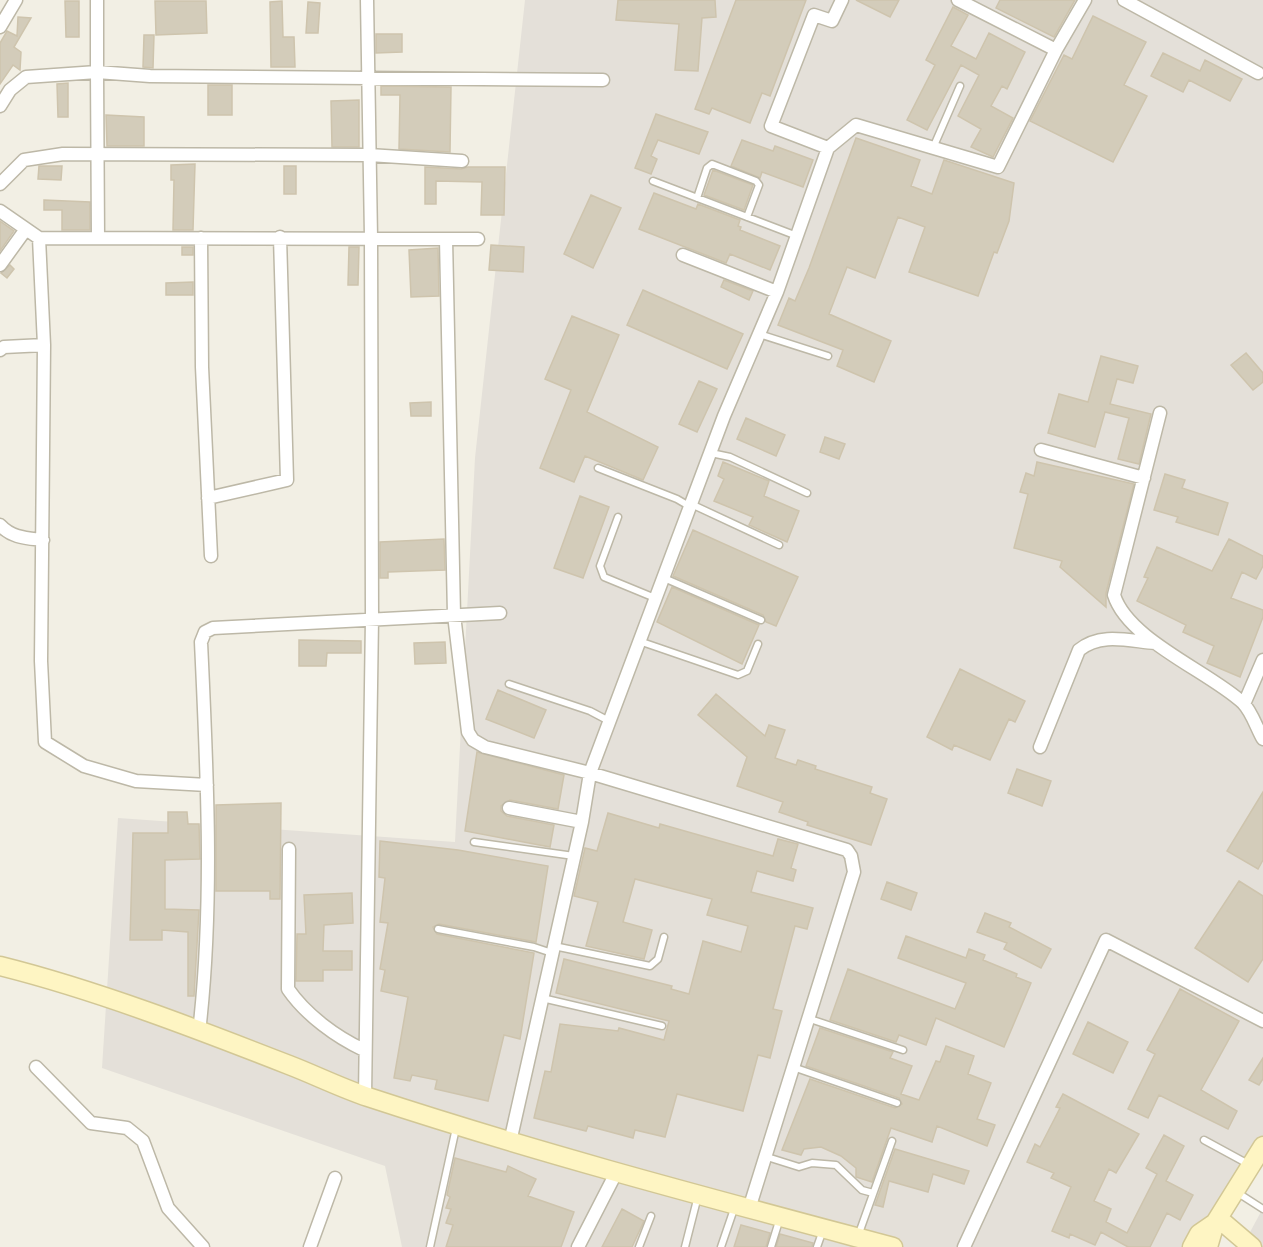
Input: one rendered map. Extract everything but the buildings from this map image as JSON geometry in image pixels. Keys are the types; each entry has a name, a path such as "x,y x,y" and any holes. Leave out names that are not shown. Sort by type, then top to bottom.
{"street":[{"path":"0,27 17,0"},
{"path":"97,0 98,238"},
{"path":"364,1096 372,618 371,237 367,0"},
{"path":"828,148 771,126 814,15 832,21 842,0"},
{"path":"958,0 1056,50"},
{"path":"510,1142 582,822 590,773 710,453 777,292 828,148 856,125 998,167 1056,50 1085,0"},
{"path":"1124,0 1258,73"},
{"path":"0,106 10,90 26,77 97,72 150,76 603,80"},
{"path":"0,184 24,159 63,154 369,155 462,161"},
{"path":"0,211 39,238 478,239"},
{"path":"0,265 26,229"},
{"path":"208,498 287,480 280,237"},
{"path":"39,238 44,345 44,540 41,661 45,742 84,766 136,781 207,785"},
{"path":"201,238 202,367 211,556"},
{"path":"446,238 454,615 468,732 473,740 485,747 590,773 846,850 851,856 854,872 764,1156 742,1207"},
{"path":"683,255 777,292"},
{"path":"0,350 4,347 44,345"},
{"path":"1160,413 1114,595 1117,605 1155,643 1244,704 1263,739"},
{"path":"1041,450 1144,478"},
{"path":"0,525 7,532 18,537 44,540"},
{"path":"199,1032 206,970 207,785 201,642 205,632 213,628 500,613"},
{"path":"1040,747 1079,650 1090,641 1100,638 1155,643"},
{"path":"1244,704 1263,660"},
{"path":"509,808 582,822"},
{"path":"289,849 288,989 323,1025 345,1041 364,1050"},
{"path":"964,1247 1106,940 1263,1021"},
{"path":"0,966 51,979 199,1032 364,1096 510,1142 780,1218 893,1247"},
{"path":"36,1067 91,1123 127,1128 143,1141 168,1208 203,1247"},
{"path":"1208,1247 1216,1221 1263,1146"},
{"path":"579,1247 616,1173"},
{"path":"310,1247 335,1178"},
{"path":"1192,1247 1199,1234 1216,1221"},
{"path":"1216,1221 1252,1247"}],"lane":[{"path":"933,148 960,86"},
{"path":"697,198 707,168 712,164 723,168 756,181 759,185 747,217"},
{"path":"652,181 797,236"},
{"path":"759,334 828,356"},
{"path":"710,453 730,457 807,493"},
{"path":"598,468 677,499 779,545"},
{"path":"618,517 600,566 600,572 604,577 656,598"},
{"path":"663,578 761,620"},
{"path":"639,641 738,675 747,671 758,644"},
{"path":"509,684 590,711 610,721"},
{"path":"474,842 574,856"},
{"path":"438,929 651,966 658,959 664,937"},
{"path":"542,998 662,1026"},
{"path":"807,1018 903,1050"},
{"path":"792,1067 897,1103"},
{"path":"430,1247 457,1125"},
{"path":"1204,1140 1251,1166"},
{"path":"857,1238 892,1141"},
{"path":"764,1156 799,1167 812,1163 836,1165 862,1190 873,1193"},
{"path":"1234,1191 1263,1209"},
{"path":"686,1247 698,1195"},
{"path":"722,1247 742,1207"},
{"path":"639,1247 651,1216"},
{"path":"771,1247 780,1218"},
{"path":"817,1247 823,1229"}],"shaded area":[{"path":"525,0 1263,0 1263,1136 1197,1247 402,1247 385,1166 102,1068 118,818 455,842 475,458"},
{"path":"1263,1208 1263,1247 1242,1247"}]}
